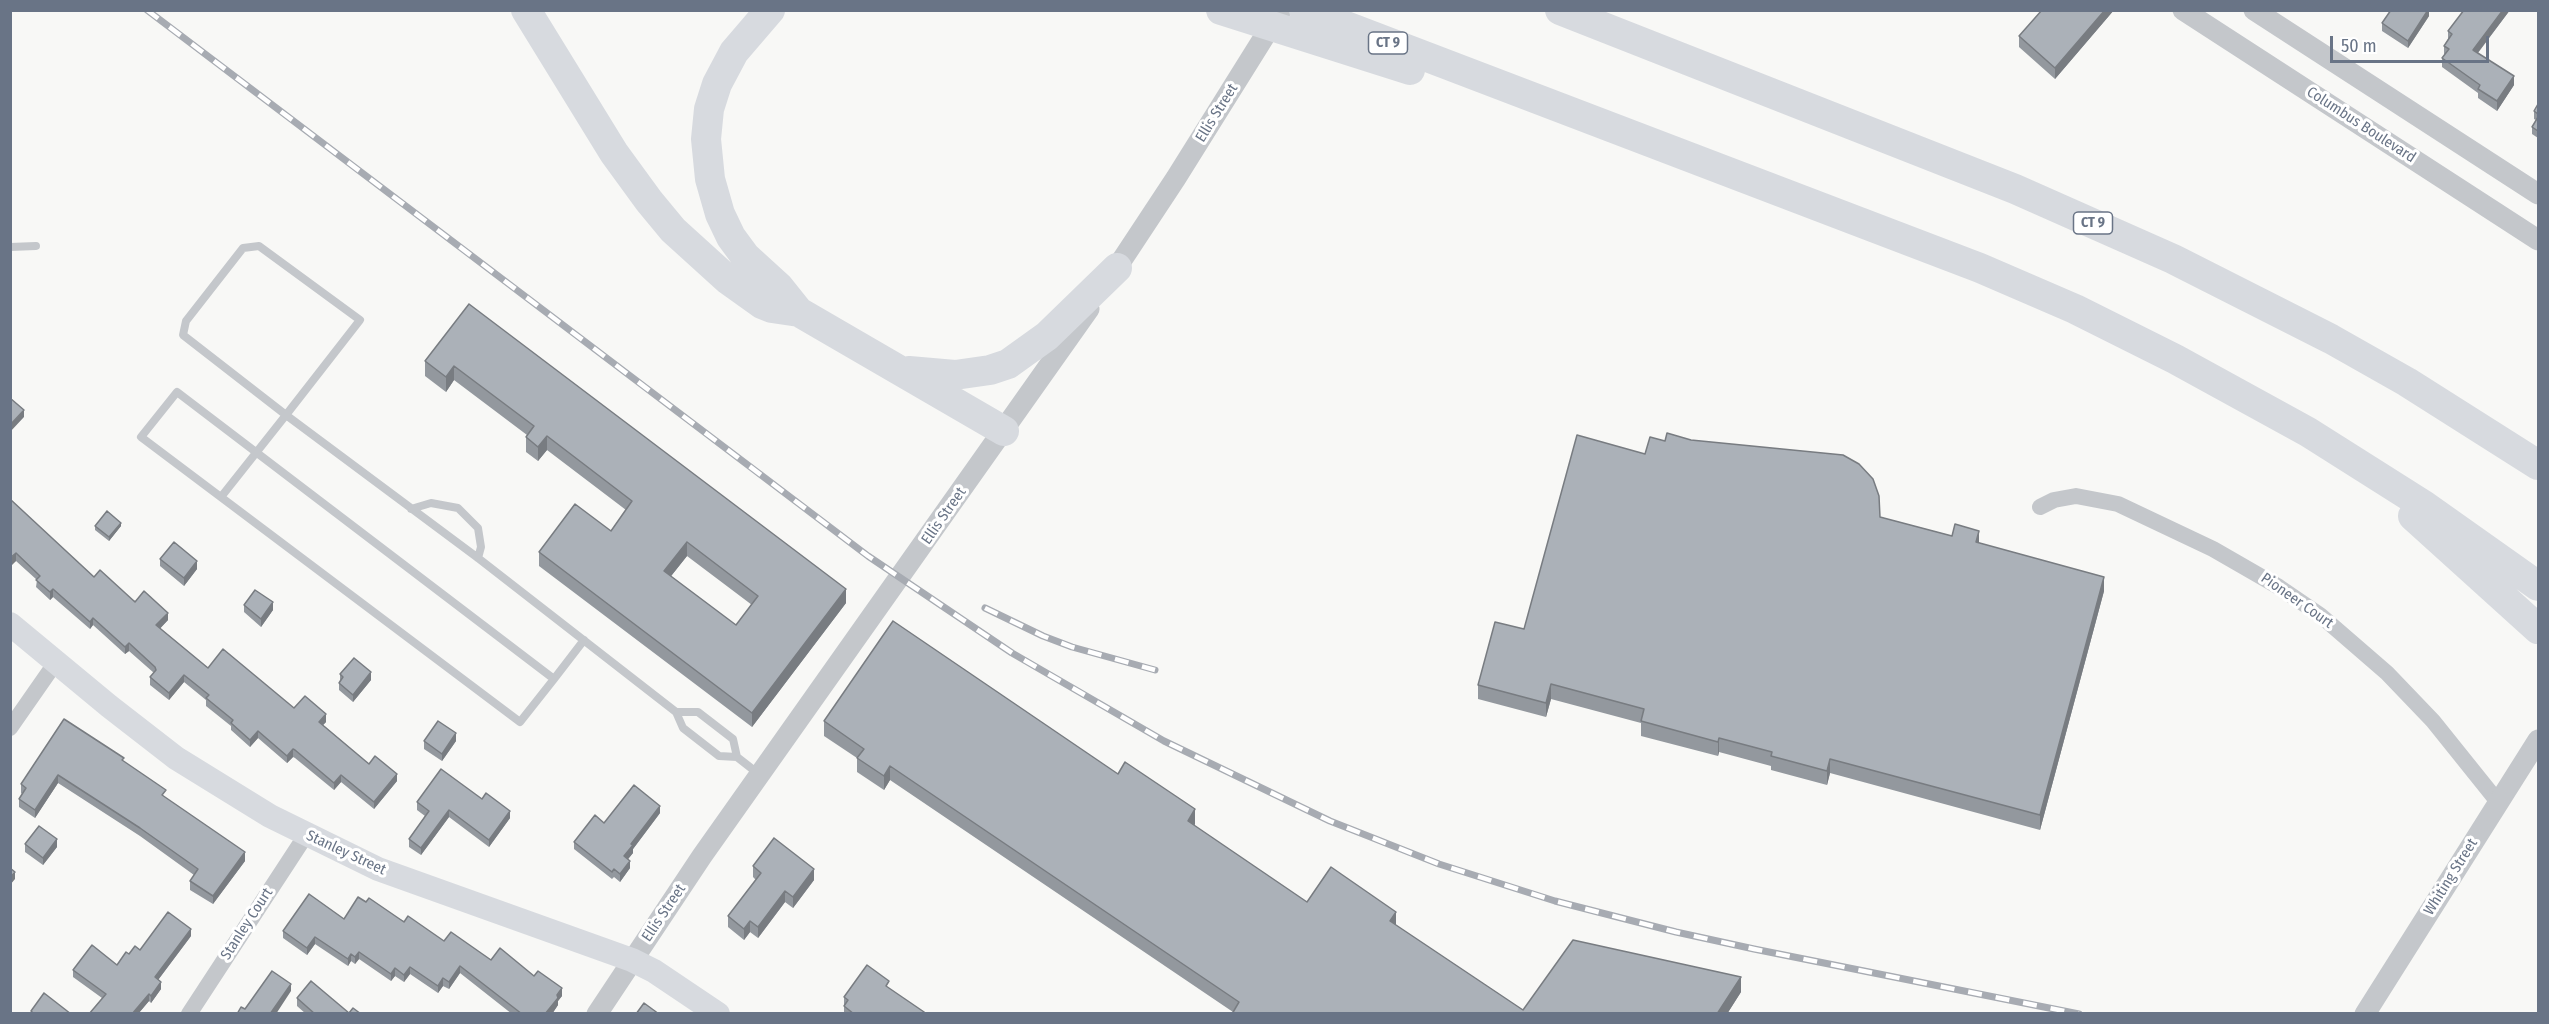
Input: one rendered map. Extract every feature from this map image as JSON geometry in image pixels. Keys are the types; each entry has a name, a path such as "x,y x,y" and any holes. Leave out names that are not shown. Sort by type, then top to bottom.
{"highway":[{"path":"526,10 620,161 673,230 727,279 762,304 779,310 799,312"},
{"path":"770,10 741,42 717,84 707,118 707,160 714,197 731,237 745,256 779,287 799,312 1004,430"},
{"path":"1221,10 1389,65 1423,72 1472,76"},
{"name":"CT 9","path":"1304,10 1472,76 1793,196 2027,288 2127,334 2201,372 2370,470 2463,531 2538,586"},
{"name":"CT 9","path":"1560,10 2016,189 2173,259 2331,339 2407,382 2538,465"},
{"path":"896,368 918,373 955,375 990,370 1008,364 1027,352 1059,325 1117,268"},
{"path":"2370,470 2408,512 2538,630"}],"main road":[{"name":"Stanley Street","path":"10,624 176,758 235,796 306,835 419,885 632,960 654,971 718,1014"}],"street":[{"name":"Ellis Street","path":"597,1014 760,775 1117,268 1281,10"},
{"name":"Columbus Boulevard","path":"2183,10 2538,240"},
{"path":"2254,10 2538,194"},
{"name":"Pioneer Court","path":"2040,507 2058,499 2076,496 2118,504 2213,549 2279,587 2335,627 2387,673 2433,721 2498,802"},
{"path":"10,728 56,662"},
{"name":"Whiting Street","path":"2365,1014 2538,740"},
{"name":"Stanley Court","path":"189,1014 306,835"}],"lane":[{"path":"10,247 36,246"},
{"path":"221,497 286,415 360,320 259,246 243,249 186,321 183,335 286,415 478,558 676,712 683,728 719,756 737,757 760,775"},
{"path":"554,679 177,392 141,437 520,722 554,679 584,640"},
{"path":"411,508 431,503 458,508 478,528 482,547 478,558"},
{"path":"676,712 698,712 733,739 737,757"}],"building":[{"path":"2042,10 2105,10 2055,68 2019,36"},
{"path":"2391,10 2428,10 2408,41 2382,23"},
{"path":"2464,10 2503,10 2473,50 2514,76 2497,101 2478,89 2480,85 2442,58 2449,49 2444,46 2452,34 2448,31"},
{"path":"2538,117 2538,131 2532,127"},
{"path":"469,304 846,589 752,713 539,552 575,504 611,531 632,501 547,436 538,447 526,437 534,426 454,366 446,377 425,361","holes":["687,542 758,596 736,625 664,571"]},
{"path":"10,398 24,410 10,425"},
{"path":"1667,433 1691,440 1843,455 1859,464 1873,479 1879,496 1880,517 1952,536 1955,524 1979,531 1976,542 2104,577 2040,815 1830,759 1827,771 1771,756 1772,752 1719,738 1718,742 1641,721 1644,709 1551,684 1546,703 1478,685 1495,622 1524,629 1577,435 1645,454 1650,437 1665,441"},
{"path":"10,499 94,577 100,570 135,602 144,591 168,613 156,625 208,668 223,649 294,708 305,696 326,714 319,722 369,764 375,756 397,774 374,802 341,775 334,783 295,750 293,749 287,756 258,731 250,740 231,723 233,720 206,698 209,695 184,675 169,693 150,677 156,670 155,667 129,643 125,647 93,618 90,622 53,589 50,592 36,580 40,576 16,553 10,558"},
{"path":"107,511 121,523 109,537 95,526"},
{"path":"174,542 197,561 184,578 160,559"},
{"path":"255,590 273,602 261,619 244,605"},
{"path":"893,621 1118,774 1125,762 1195,809 1188,821 1307,902 1331,867 1396,912 1390,921 1523,1010 1573,940 1741,977 1717,1014 1232,1014 1239,1002 890,766 884,776 857,758 864,749 824,721"},
{"path":"354,658 371,672 353,695 339,683 343,677 340,674"},
{"path":"64,719 124,758 122,760 166,790 162,795 245,852 213,896 190,881 198,869 58,775 35,810 19,799 26,788 21,784"},
{"path":"438,721 456,733 442,754 424,741"},
{"path":"441,769 482,799 486,793 510,811 489,840 449,810 421,848 409,839 429,811 417,802"},
{"path":"634,785 660,806 631,844 633,845 624,856 630,861 620,874 614,869 612,872 574,842 595,815 604,823"},
{"path":"39,826 57,839 43,858 25,844"},
{"path":"774,838 814,869 793,897 785,891 758,927 750,921 744,929 728,916 761,873 753,866"},
{"path":"10,868 15,872 10,878"},
{"path":"309,894 344,919 358,897 366,902 369,898 404,922 408,916 444,941 451,932 491,960 500,948 534,976 538,971 562,988 557,995 558,998 545,1014 522,1014 460,966 449,982 443,978 438,986 410,967 404,975 395,968 391,974 359,952 355,957 351,954 348,959 315,937 307,948 283,931"},
{"path":"168,912 191,929 155,977 161,982 151,996 149,994 132,1014 89,1014 106,994 73,970 92,945 117,965 126,952 129,954 135,946 140,950"},
{"path":"867,965 889,981 886,986 927,1014 854,1014 844,1006 848,1000 844,997"},
{"path":"272,971 291,984 270,1014 237,1014 241,1007 245,1009"},
{"path":"311,981 349,1013 353,1008 361,1014 315,1014 297,998"},
{"path":"44,993 71,1014 34,1014 31,1011"},
{"path":"644,1003 659,1014 636,1014"}],"railway":[{"path":"147,10 868,556 1012,653 1164,741 1330,821 1439,864 1555,901 1754,949 2079,1014"},
{"path":"985,608 1043,636 1072,647 1155,670"}]}
